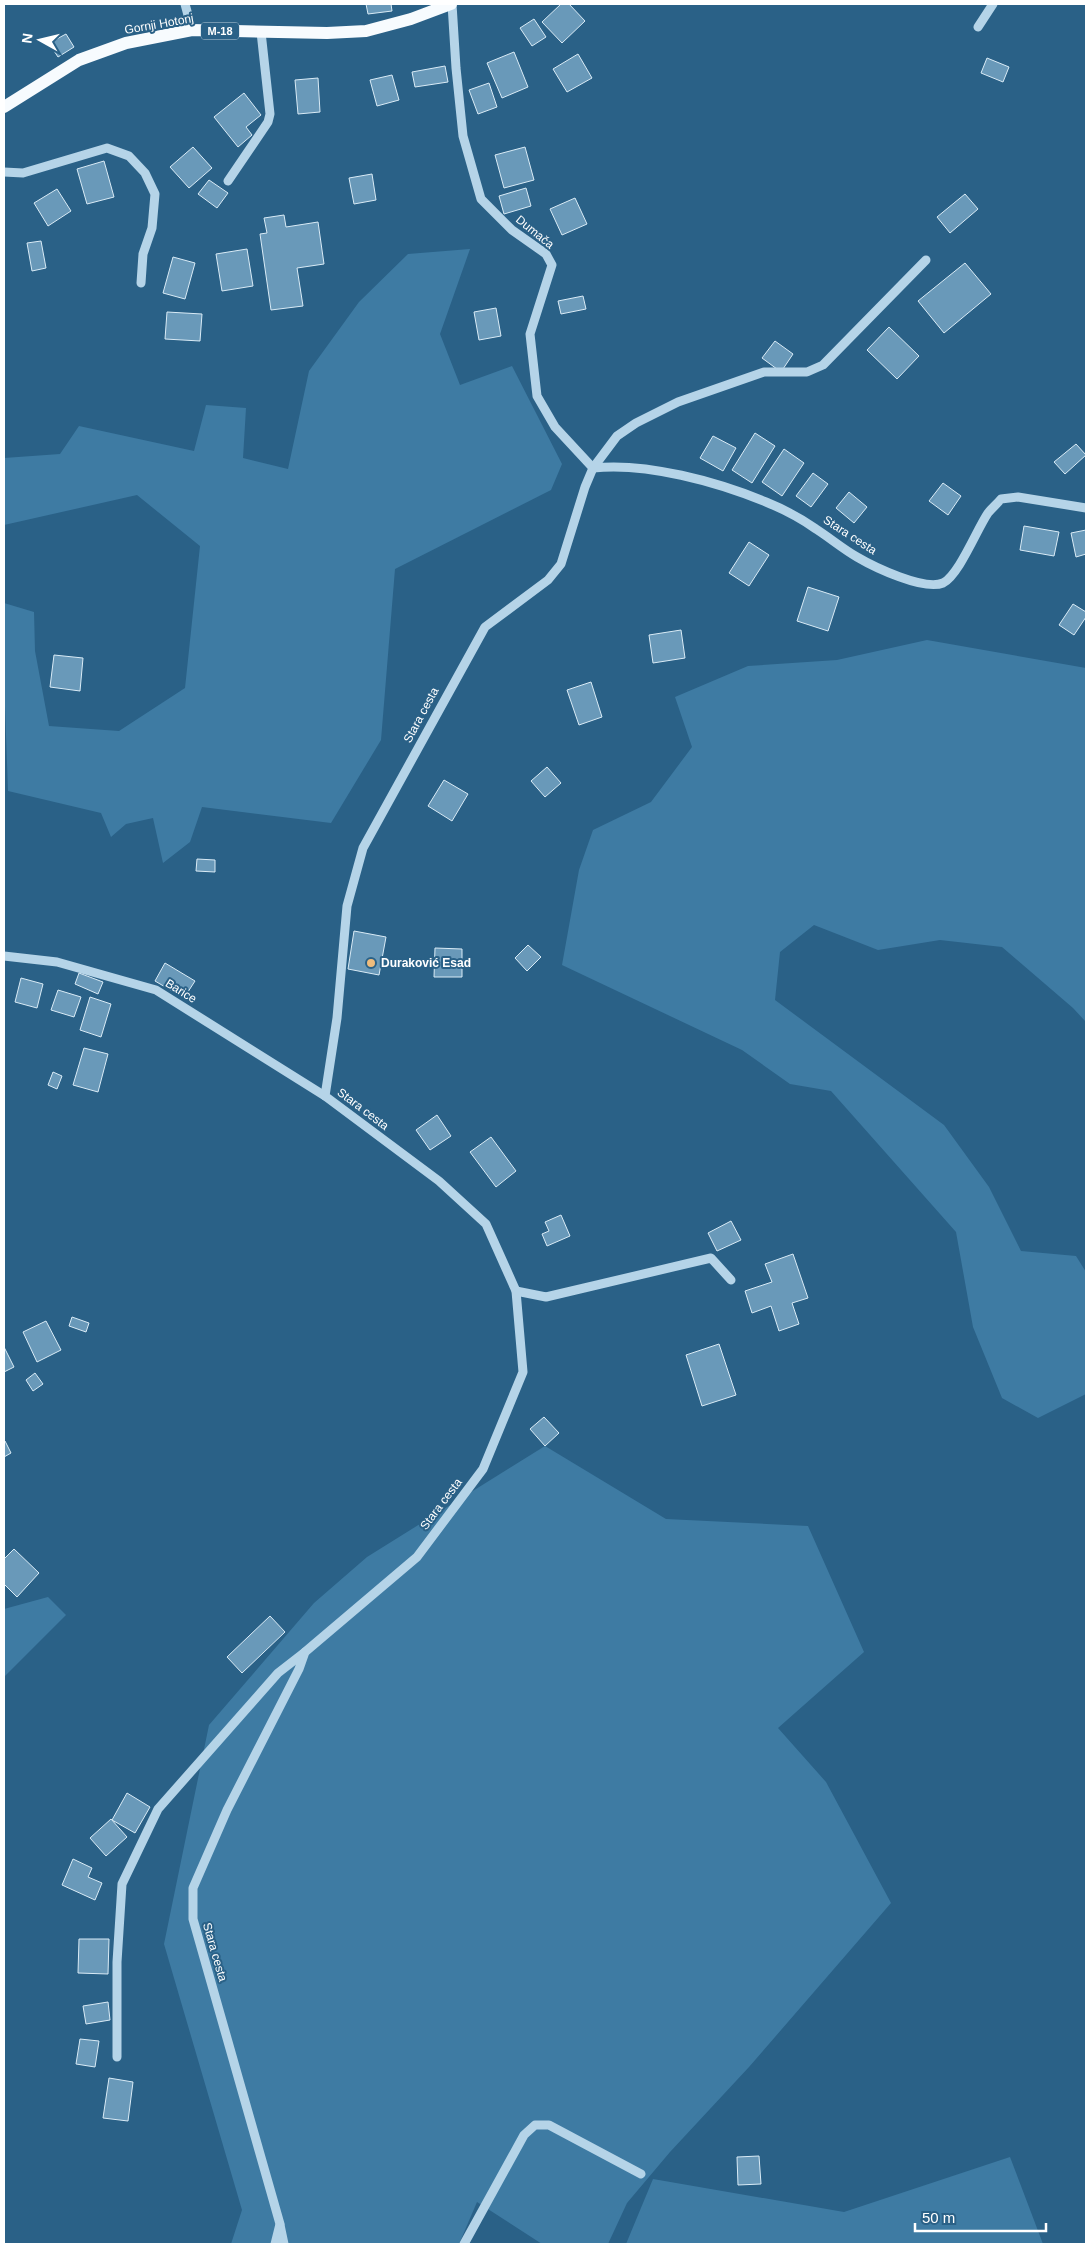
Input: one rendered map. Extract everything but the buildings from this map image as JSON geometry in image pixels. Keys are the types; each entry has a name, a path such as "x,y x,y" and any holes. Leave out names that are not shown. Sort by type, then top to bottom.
{"main road":[{"name":"Gornji Hotonj","path":"4,108 78,60 126,43 192,30 328,33 366,31 411,19 433,7 451,4"}],"street":[{"path":"185,4 192,30"},
{"name":"Dumača","path":"451,4 463,136 481,198 512,230 546,254 552,265 530,334 537,396 555,427 593,468"},
{"path":"978,28 993,4"},
{"path":"228,181 258,134 268,125 270,114 261,32"},
{"path":"4,172 23,173 107,148 129,156 145,173 155,194 152,228 144,254 140,283"},
{"name":"Stara cesta","path":"117,2057 117,1962 122,1884 158,1809 278,1673 417,1557 483,1469 523,1372 516,1291 486,1224 439,1181 324,1096 337,1018 347,906 364,848 485,627 548,580 561,564 585,487 593,468 617,436 636,423 678,402 764,372 807,372 823,366 926,260"},
{"name":"Stara cesta","path":"593,468 613,466 635,468 711,482 768,502 815,528 856,557 878,568 911,580 930,584 943,583 956,570 988,514 1001,500 1018,497 1086,508"},
{"name":"Barice","path":"4,956 57,962 156,990 324,1096"},
{"path":"516,1291 546,1297 711,1258 731,1280"},
{"name":"Stara cesta","path":"284,2244 280,2224 193,1919 193,1888 227,1810 299,1669 305,1652"},
{"path":"464,2244 524,2135 535,2125 549,2125 641,2174"},
{"path":"274,2244 280,2224"}],"shaded area":[{"path":"470,249 440,334 460,385 512,366 562,464 551,490 395,569 381,740 331,823 202,807 190,842 163,863 153,818 126,824 111,837 101,813 8,791 4,678 4,603 34,612 35,651 49,726 119,731 185,688 200,546 137,495 4,525 4,458 60,454 79,426 194,451 206,405 246,408 243,458 288,469 309,371 359,302 408,254"},
{"path":"927,640 1086,668 1086,1022 1073,1008 1002,947 940,940 878,950 814,925 780,952 775,1000 944,1125 989,1187 1021,1251 1076,1256 1086,1272 1086,1394 1038,1418 1002,1398 973,1327 956,1232 831,1091 790,1084 742,1050 562,965 579,870 593,830 651,802 692,747 675,697 748,666 837,660"},
{"path":"545,1446 666,1519 808,1526 864,1652 778,1728 826,1782 891,1903 749,2067 670,2152 627,2203 608,2244 542,2244 477,2202 459,2244 231,2244 242,2210 164,1944 209,1725 314,1603 367,1557"},
{"path":"48,1597 66,1615 4,1677 4,1609"},
{"path":"1010,2157 1043,2244 626,2244 653,2179 844,2212"}],"place":[{"name":"Duraković Esad","path":"371,963"}]}
